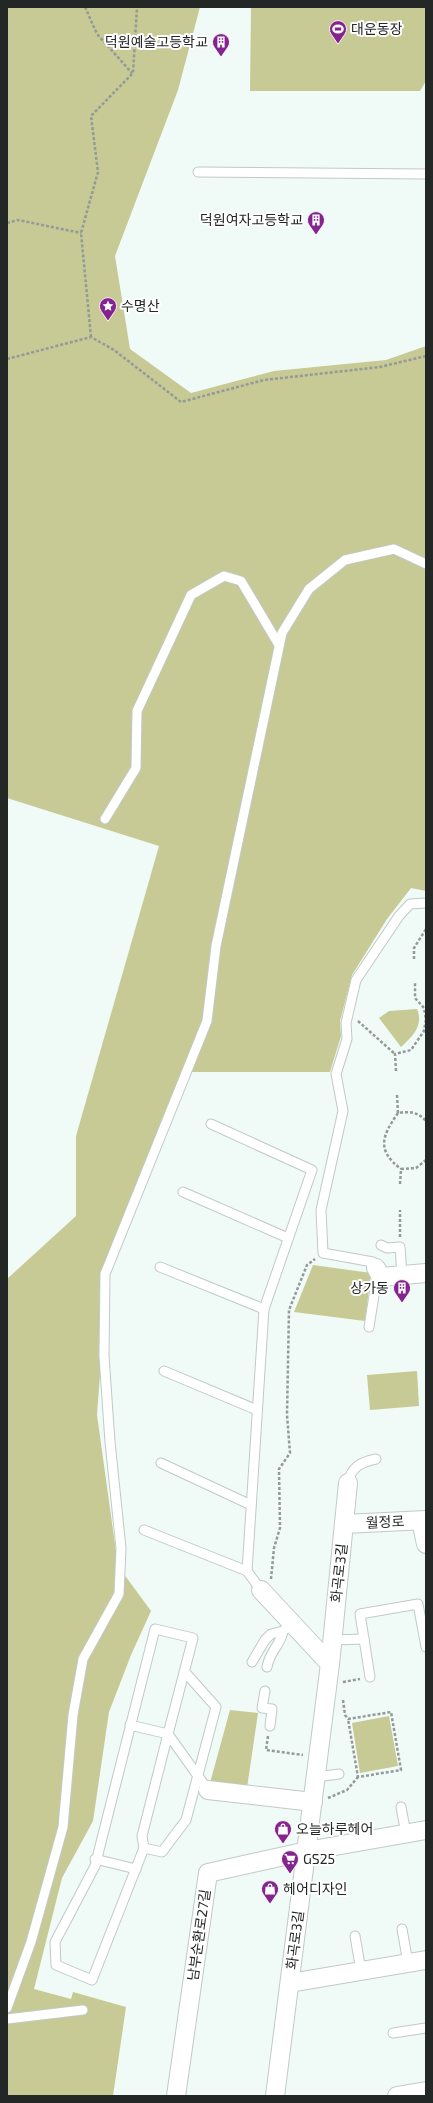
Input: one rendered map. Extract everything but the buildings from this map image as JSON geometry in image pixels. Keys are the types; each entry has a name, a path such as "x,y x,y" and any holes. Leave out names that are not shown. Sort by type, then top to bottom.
{"street":[{"path":"379,1273 402,1275 426,1274"},
{"name":"화곡로3길","path":"275,2096 307,1851 319,1801 316,1777 333,1640 348,1483"},
{"path":"424,1520 426,1544"},
{"name":"월정로","path":"344,1524 424,1520"},
{"path":"266,1594 288,1627 330,1664"},
{"path":"203,1783 319,1801"},
{"path":"307,1851 426,1830"},
{"name":"남부순환로27길","path":"176,2096 208,1873 307,1851"},
{"name":"화곡로3길","path":"290,1983 426,1960"},
{"path":"404,2095 426,2091"}],"lane":[{"path":"198,172 426,174"},
{"path":"7,2008 31,1942 63,1827 73,1715 83,1659 119,1594 121,1548 110,1442 104,1356 105,1274 207,1021 216,946 282,633 309,589 345,560 394,549 426,564"},
{"path":"105,819 136,768 137,711 191,595 224,576 241,581 280,645"},
{"path":"369,1327 379,1273 373,1262 323,1253 321,1210 343,1111 336,1074 347,1039 346,1023 356,980 399,916 410,904 426,903"},
{"path":"210,1124 312,1170 264,1309 246,1571"},
{"path":"184,1192 288,1238"},
{"path":"381,1246 387,1248 400,1247 402,1275"},
{"path":"160,1267 264,1309"},
{"path":"164,1371 257,1410"},
{"path":"348,1483 350,1474 355,1467 365,1461 376,1459"},
{"path":"161,1463 251,1505"},
{"path":"144,1530 246,1571 266,1594"},
{"path":"370,1677 360,1614 418,1604 426,1646"},
{"path":"252,1662 265,1640 271,1634 288,1627"},
{"path":"268,1667 270,1655 282,1639 288,1627"},
{"path":"155,1629 192,1638 184,1671 142,1836 144,1848 92,1980 56,1965 55,1942 95,1866 95,1859 155,1629"},
{"path":"333,1640 364,1639"},
{"path":"144,1848 162,1852 186,1820 203,1783 216,1707 184,1671"},
{"path":"264,1691 262,1708 272,1709 270,1726"},
{"path":"130,1725 168,1734 203,1783"},
{"path":"316,1777 339,1774"},
{"path":"401,1807 406,1834"},
{"path":"95,1859 136,1869"},
{"path":"402,1929 408,1963"},
{"path":"355,1936 361,1971"},
{"path":"7,2019 83,2010"},
{"path":"393,2033 426,2028"}],"path":[{"path":"85,7 98,34 133,73"},
{"path":"91,337 81,233 98,172 91,116 133,73 137,7"},
{"path":"7,223 18,220 81,233"},
{"path":"7,359 91,337 114,350 180,402 264,380 380,368 426,356"},
{"path":"414,959 414,948 426,929"},
{"path":"396,1054 410,1050 424,1031 426,1019 424,1008 415,998 415,983"},
{"path":"348,1013 396,1054 396,1071"},
{"path":"397,1095 398,1113 386,1130 383,1142 390,1161 401,1169 416,1168 426,1160"},
{"path":"398,1113 408,1111 421,1115 426,1121"},
{"path":"400,1184 401,1169"},
{"path":"400,1210 400,1247"},
{"path":"266,1594 274,1548 280,1528 279,1470 290,1453 287,1415 289,1310 307,1265 323,1253"},
{"path":"340,1682 370,1677"},
{"path":"342,1696 345,1715 348,1719 358,1777"},
{"path":"319,1801 347,1790 358,1777 401,1770 391,1712 348,1719"},
{"path":"270,1726 266,1750 319,1757"}],"green space":[{"name":"수명산","path":"7,7 200,7 178,90 115,256 130,349 191,393 274,371 386,360 426,346 426,891 411,888 387,919 352,975 340,1021 341,1036 330,1072 183,1072 108,1268 97,1415 118,1566 151,1611 131,1655 109,1712 93,1821 62,1878 34,1989 71,1999 73,1992 126,2007 113,2096 7,2096 7,1279 76,1216 76,1136 159,846 7,798"},
{"name":"대운동장","path":"251,7 426,7 426,81 420,91 250,91"},
{"path":"417,1009 419,1021 416,1031 401,1047 379,1018 389,1011"},
{"path":"313,1265 371,1273 365,1321 294,1312"},
{"path":"417,1371 419,1406 370,1410 367,1375"},
{"path":"230,1710 258,1713 247,1788 210,1783"},
{"path":"389,1716 398,1766 360,1773 352,1723"}],"place":[{"name":"대운동장","path":"338,44"},
{"name":"덕원예술고등학교","path":"221,57"},
{"name":"덕원여자고등학교","path":"316,235"},
{"name":"수명산","path":"108,321"},
{"name":"상가동","path":"402,1303"},
{"name":"오늘하루헤어","path":"283,1844"},
{"name":"GS25","path":"290,1874"},
{"name":"헤어디자인","path":"270,1904"}]}
